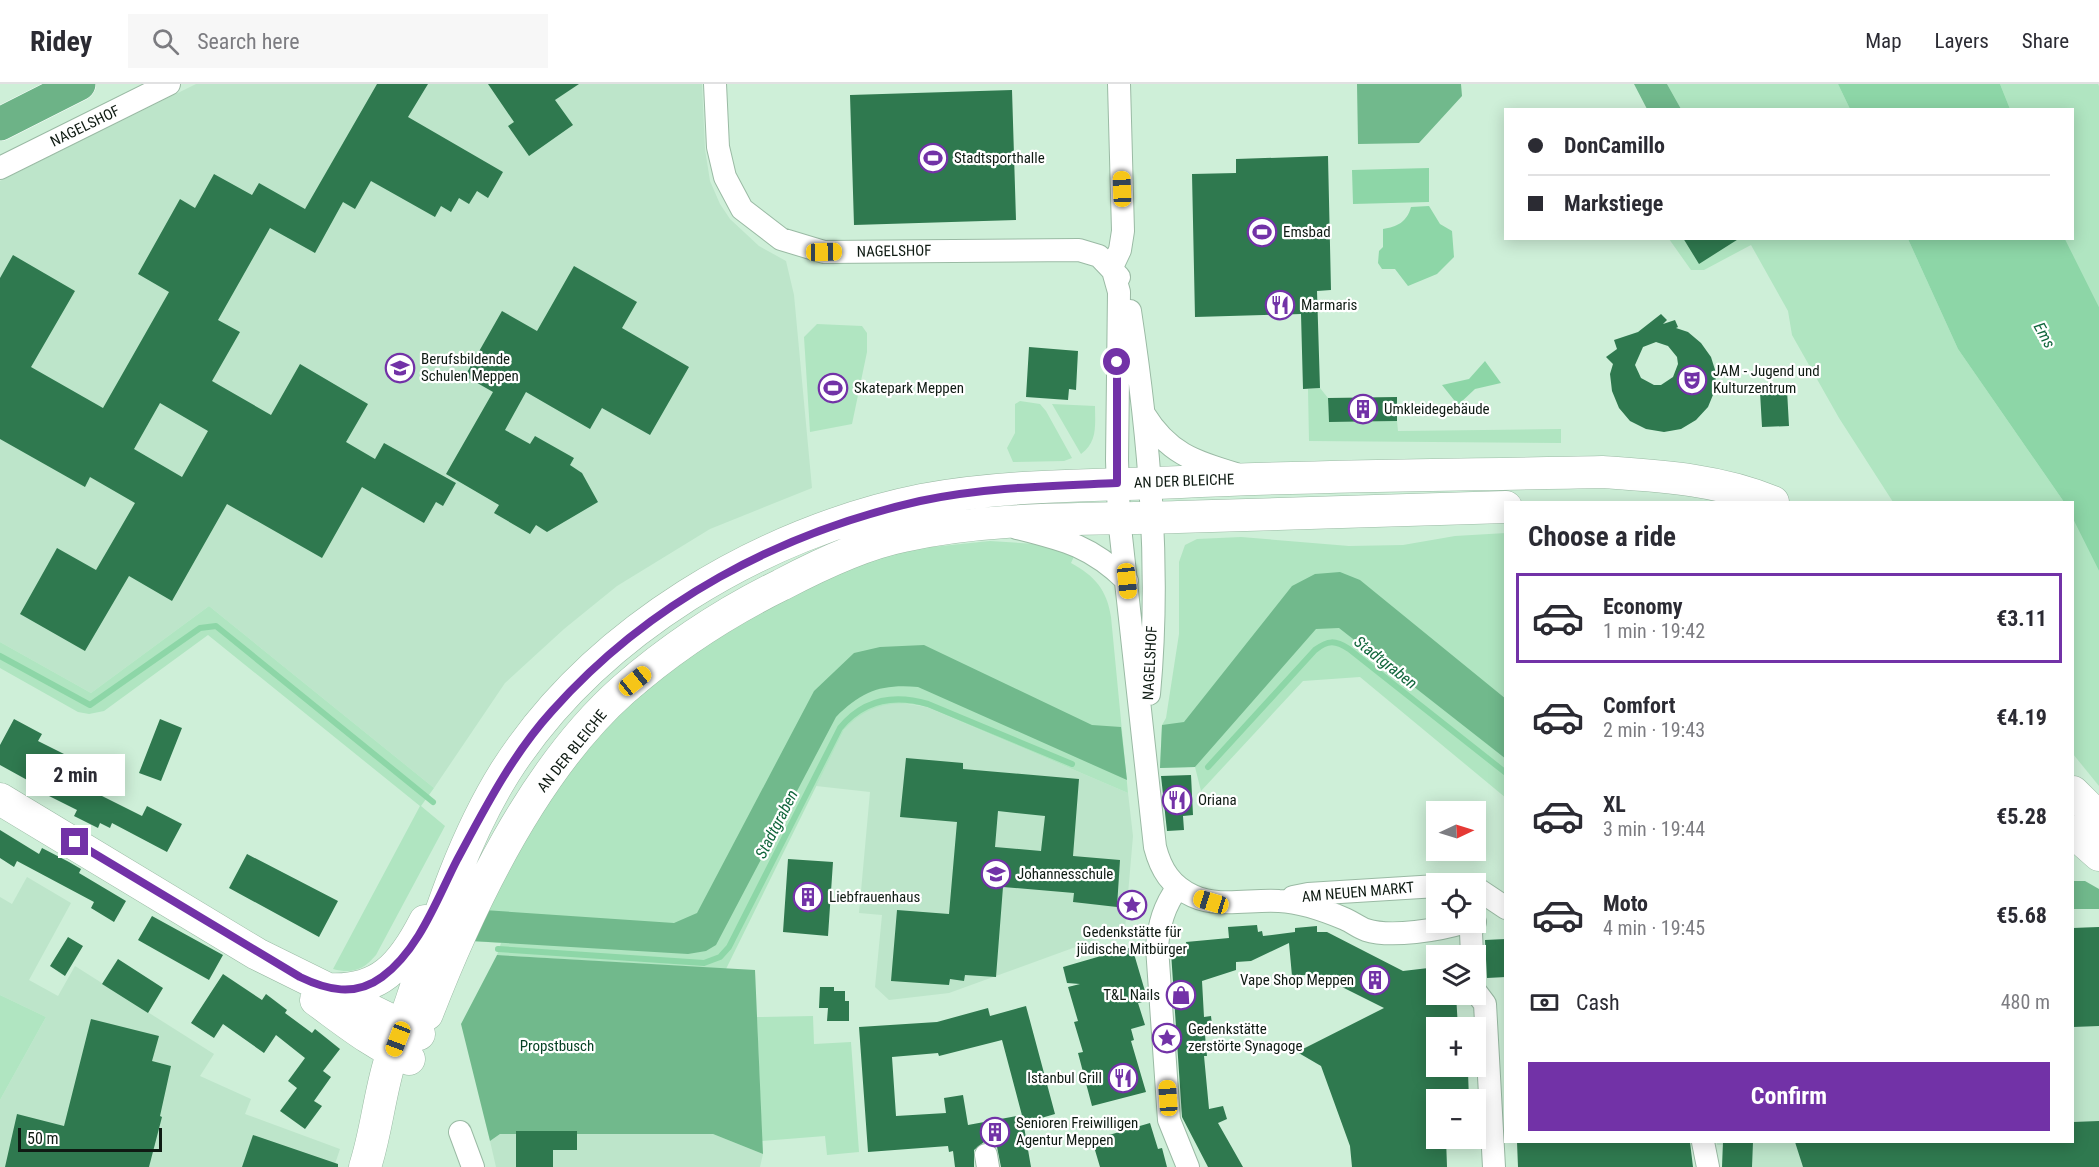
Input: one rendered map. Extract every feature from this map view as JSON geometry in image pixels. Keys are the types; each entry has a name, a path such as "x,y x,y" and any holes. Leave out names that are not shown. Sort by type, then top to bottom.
{"highway":[{"path":"0,100 32,84"},
{"path":"0,124 79,84"}],"street":[{"name":"NAGELSHOF","path":"0,168 170,84"},
{"name":"NAGELSHOF","path":"715,84 717,147 725,177 742,209 781,239 824,252 1079,250 1099,256 1112,267 1122,281 1129,302 1143,413 1151,517 1154,648 1145,741"},
{"path":"1112,267 1120,250 1123,231 1119,84"},
{"name":"NAGELSHOF","path":"1112,267 1119,292 1117,483 1119,518 1155,847 1160,865 1167,877 1178,887"},
{"name":"AN DER BLEICHE","path":"1143,413 1156,433 1173,449 1197,462 1252,478"},
{"name":"AN DER BLEICHE","path":"406,1043 466,843 506,771 544,720 584,675 657,617 718,576 783,544 848,520 923,500 1011,489 1117,483 1252,478 1602,472 1692,480 1724,486 1770,501"},
{"name":"AN DER BLEICHE","path":"406,1043 499,854 539,789 579,738 621,692 678,646 739,606 816,567 900,536 994,522 1504,507"},
{"name":"AN DER BLEICHE","path":"994,522 1084,548 1106,561 1127,581"},
{"path":"2074,793 2099,818"},
{"path":"0,799 104,859 257,954 326,989 406,1043"},
{"path":"2074,833 2099,855"},
{"path":"326,989 349,991 368,985 381,978 398,963 417,937 466,843"},
{"path":"1178,887 1168,900 1159,925 1157,947 1169,1120 1188,1167"},
{"name":"AM NEUEN MARKT","path":"1178,887 1192,896 1211,902 1280,901 1314,907 1366,930 1387,933 1426,930"},
{"name":"AM NEUEN MARKT","path":"1280,901 1308,894 1426,887"},
{"path":"1486,895 1504,907"},
{"path":"1486,918 1504,914"},
{"path":"257,954 333,1012 406,1043"},
{"path":"1485,1005 1494,1167"},
{"path":"369,1156 390,1110 406,1043"},
{"path":"460,1132 473,1167"},
{"path":"1703,1143 1708,1167"}],"shaded area":[{"name":"Berufsbildende Schulen Meppen","path":"196,84 702,84 705,149 710,181 720,204 730,219 759,246 786,261 794,295 812,488 710,529 617,586 564,629 505,683 434,788 209,606 91,693 0,642 0,181"},
{"path":"1667,84 1838,84 1850,108 1680,108"},
{"path":"2000,84 2098,84 2099,86 2099,307 2066,240 2074,240 2074,108 2010,108"},
{"path":"1670,240 1908,240 1958,349 2063,501 1892,501 1839,418 1792,335 1788,311 1751,245 1704,270 1691,270"},
{"name":"Skatepark Meppen","path":"817,324 862,326 867,333 867,352 852,424 810,432 804,337"},
{"path":"1320,388 1328,398 1329,422 1397,421 1398,431 1561,429 1561,443 1309,441 1308,389"},
{"path":"1020,401 1040,404 1072,458 1064,461 1013,462 1007,448 1015,433 1015,404"},
{"path":"1052,404 1095,406 1093,438 1081,454"},
{"path":"2074,521 2099,571 2099,786 2074,755"},
{"path":"1504,533 1504,796 1360,677 1303,681 1201,791 1195,767 1160,768 1162,725 1166,718 1179,634 1179,562 1185,545 1197,539 1241,537 1349,546 1403,545 1455,536"},
{"path":"990,541 1037,544 1076,552 1071,563 1087,573 1103,591 1111,617 1128,793 927,707 904,704 882,706 862,714 844,730 726,969 497,955 501,943 471,941 484,910 565,771 654,677 821,577 903,550"},
{"path":"209,606 434,788 421,806 445,826 376,955 362,967 352,971 333,969 420,806 208,635 104,711 89,714 78,712 0,668 0,642 91,693"},
{"name":"Johannesschule","path":"895,702 927,707 1128,793 1133,836 1125,929 949,993 889,1000 875,987 882,915 859,913 870,792 816,786 844,730 851,722 869,709"},
{"path":"27,877 71,903 29,980 58,996 75,966 214,1054 200,1076 251,1099 245,1114 340,1149 334,1167 0,1167 0,1100 46,1017 0,995 0,897 12,904"},
{"path":"2099,927 2099,1167 1722,1167 1723,1145 1717,1145 1717,1143 2074,1143 2074,928"},
{"path":"0,995 46,1017 0,1100"},
{"path":"813,1016 814,1044 851,1042 859,1152 827,1155 825,1136 762,1141 757,1017"},
{"path":"500,1134 713,1134 763,1154 760,1167 496,1167 490,1141"}],"green space":[{"path":"1357,84 1461,84 1462,96 1419,143 1358,144"},
{"path":"1634,84 1667,84 1680,108 1646,108"},
{"path":"1340,572 1360,580 1504,697 1504,757 1339,628 1316,629 1195,767 1160,768 1162,725 1184,722 1292,586 1315,574"},
{"path":"924,645 1092,725 1121,727 1127,780 918,687 883,688 864,695 836,717 716,945 706,951 688,954 471,941 484,910 674,923 697,913 814,691 854,653 880,647"},
{"path":"2074,881 2085,881 2099,889 2099,909 2074,909"},
{"name":"Propstbusch","path":"497,955 755,970 763,1154 713,1134 500,1134 490,1141 461,1024"}],"water":[{"path":"1838,84 2000,84 2010,108 1850,108"},
{"path":"1429,168 1429,202 1353,204 1352,170"},
{"path":"1429,206 1440,224 1452,231 1454,257 1437,274 1408,286 1395,269 1382,269 1378,263 1379,251 1383,247 1383,229 1401,223 1411,207"},
{"name":"Ems","path":"1908,240 2066,240 2099,307 2099,571 2074,521 2074,501 2063,501 1958,349"},
{"path":"1485,361 1501,383 1475,389 1458,405 1442,385 1469,379"}],"building":[{"path":"377,84 428,84 408,117 503,172 488,198 477,191 469,204 459,198 451,212 441,206 435,217 371,181 355,209 343,202 315,253 270,228 218,320 240,332 212,381 271,415 300,364 368,404 346,442 375,459 384,443 456,483 443,506 436,502 424,523 362,487 322,558 227,504 172,601 129,576 85,651 20,614 57,548 96,570 135,503 90,477 85,487 0,439 0,278 13,255 75,291 31,367 103,408 169,292 138,274 180,199 195,208 214,174 252,195 259,183 305,209","holes":["160,403 208,431 182,477 134,449"]},
{"path":"488,84 579,84 555,100 573,125 529,156 508,126 514,122"},
{"name":"Stadtsporthalle","path":"1012,90 1016,220 854,225 850,95"},
{"name":"Emsbad","path":"1328,156 1331,290 1317,291 1320,388 1303,389 1301,314 1195,317 1192,174 1236,173 1236,159"},
{"path":"1684,240 1737,240 1699,264"},
{"path":"574,266 637,302 622,328 689,367 650,435 602,408 590,429 526,392 505,430 530,444 535,436 574,458 570,465 582,473 598,502 547,532 536,525 530,534 494,513 499,505 446,474 493,392 465,376 502,311 537,331"},
{"name":"JAM - Jugend und Kulturzentrum","path":"1661,314 1667,320 1663,324 1675,320 1678,327 1676,328 1688,332 1701,343 1711,357 1716,373 1715,390 1708,407 1696,420 1681,429 1664,432 1646,429 1630,421 1619,408 1612,391 1610,374 1613,364 1606,357 1617,349 1614,340 1638,332","holes":["1656,342 1668,346 1677,357 1678,364 1673,377 1661,385 1654,385 1641,378 1635,365 1643,347"]},
{"path":"1029,347 1078,351 1076,390 1069,389 1068,400 1026,397"},
{"path":"1787,390 1789,426 1762,427 1760,392"},
{"name":"Umkleidegebäude","path":"1397,397 1397,421 1329,422 1328,398"},
{"path":"14,719 42,734 38,741 68,756 66,762 77,768 74,774 105,790 102,796 142,816 147,806 182,824 167,852 112,823 110,828 100,823 98,828 74,816 77,810 27,785 29,781 0,765 0,745"},
{"path":"160,719 182,728 161,781 139,773"},
{"path":"906,758 963,763 963,769 1079,779 1073,856 1120,860 1117,907 1073,902 1074,893 1003,887 996,977 965,975 964,981 950,979 949,985 891,981 897,910 949,914 957,822 900,817","holes":["998,811 1045,816 1041,851 995,847"]},
{"path":"1191,775 1193,815 1183,816 1184,830 1167,831 1161,776"},
{"path":"0,830 39,854 42,848 69,862 81,869 79,873 126,901 114,922 91,908 94,902 17,861 14,867 0,858"},
{"path":"247,854 338,901 319,937 229,888"},
{"name":"Liebfrauenhaus","path":"788,859 833,862 828,936 783,932"},
{"path":"152,916 223,955 209,980 138,940"},
{"path":"1257,925 1258,932 1262,931 1263,936 1295,932 1295,928 1317,926 1317,932 1327,932 1403,971 1426,968 1426,1005 1457,1005 1457,1017 1426,1017 1426,1077 1468,1077 1469,1089 1426,1089 1426,1149 1446,1149 1447,1167 1352,1167 1350,1146 1321,1066 1297,1052 1384,1008 1316,974 1292,976 1289,943 1251,961 1236,962 1236,970 1202,981 1204,1017 1211,1016 1213,1034 1205,1035 1207,1056 1204,1056 1209,1109 1223,1106 1227,1119 1218,1123 1243,1167 1208,1167 1182,1117 1171,952 1187,951 1186,942 1229,938 1228,927"},
{"path":"2099,927 2099,1026 2074,1027 2074,928"},
{"path":"68,937 83,946 65,976 50,966"},
{"path":"1504,939 1504,977 1487,978 1485,940"},
{"path":"1132,947 1147,1001 1138,1003 1145,1025 1131,1029 1134,1040 1131,1041 1146,1092 1092,1106 1078,1053 1083,1052 1074,1022 1078,1021 1068,987 1080,984 1067,983 1063,967"},
{"path":"118,959 163,988 148,1013 102,984"},
{"path":"223,974 262,1000 266,994 287,1010 285,1013 312,1033 315,1029 340,1049 323,1071 331,1077 314,1101 322,1106 305,1129 280,1111 297,1088 288,1081 305,1058 276,1035 264,1053 223,1024 214,1038 191,1023"},
{"path":"820,987 834,987 834,991 845,991 845,1001 849,1001 849,1021 827,1021 828,1008 819,1008"},
{"path":"1026,1006 1055,1114 1024,1123 1022,1116 1031,1167 1001,1167 997,1147 984,1142 974,1150 974,1167 955,1167 953,1151 949,1152 948,1146 868,1152 859,1027 937,1022 988,1008 990,1016","holes":["1002,1040 1022,1115 968,1125 963,1095 944,1098 946,1113 896,1116 892,1057 938,1053 939,1056"]},
{"path":"91,1019 159,1036 152,1061 171,1066 160,1116 162,1117 149,1167 5,1167 17,1114 64,1126"},
{"path":"2099,1121 2099,1167 1803,1167 1795,1143 2074,1143 2074,1122"},
{"path":"1150,1123 1158,1149 1162,1148 1167,1167 1100,1167 1092,1140"},
{"path":"516,1131 577,1131 577,1150 553,1150 553,1167 516,1167"},
{"path":"253,1135 338,1164 338,1167 242,1167"},
{"path":"1517,1143 1690,1143 1693,1167 1518,1167"},
{"path":"1723,1143 1753,1143 1752,1167 1722,1167"}],"waterway":[{"path":"0,656 90,705 200,628 216,626 433,802"},
{"name":"Stadtgraben","path":"1208,767 1315,650 1332,642 1349,649 1504,771"},
{"name":"Stadtgraben","path":"498,949 704,963 720,957 729,947 840,728 869,705 891,700 928,704 1072,764"}],"place":[{"name":"Stadtsporthalle","path":"933,158"},
{"name":"Emsbad","path":"1262,232"},
{"name":"Marmaris","path":"1280,305"},
{"name":"Berufsbildende Schulen Meppen","path":"400,368"},
{"name":"JAM - Jugend und Kulturzentrum","path":"1692,380"},
{"name":"Skatepark Meppen","path":"833,388"},
{"name":"Umkleidegebäude","path":"1363,409"},
{"name":"Oriana","path":"1177,800"},
{"name":"Johannesschule","path":"996,874"},
{"name":"Liebfrauenhaus","path":"808,897"},
{"name":"Gedenkstätte für jüdische Mitbürger","path":"1132,905"},
{"name":"Vape Shop Meppen","path":"1375,980"},
{"name":"T&L Nails","path":"1181,995"},
{"name":"Gedenkstätte zerstörte Synagoge","path":"1167,1038"},
{"name":"Istanbul Grill","path":"1123,1078"},
{"name":"Senioren Freiwilligen Agentur Meppen","path":"995,1132"}],"route":[{"path":"75,842 257,954 300,977 326,989 349,991 368,985 381,978 398,963 417,937 506,771 544,720 584,675 657,617 718,576 783,544 848,520 923,500 1011,489 1117,483 1117,362"}]}
